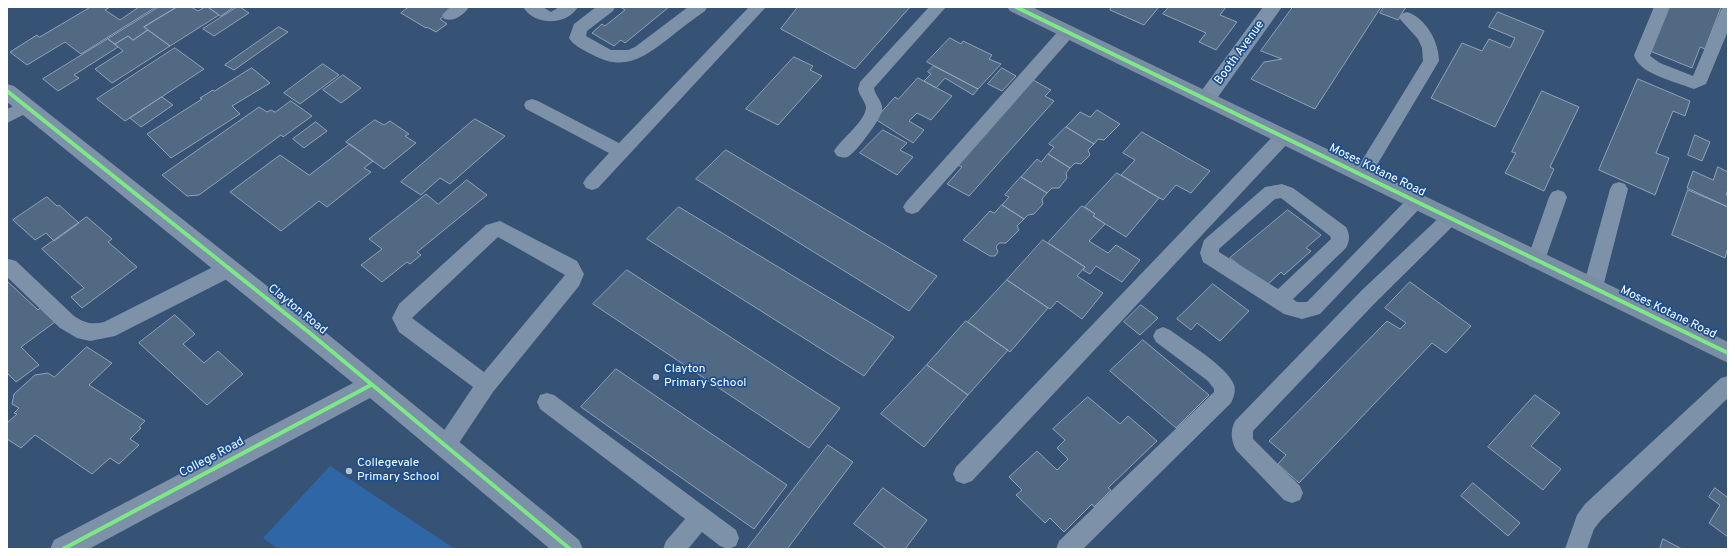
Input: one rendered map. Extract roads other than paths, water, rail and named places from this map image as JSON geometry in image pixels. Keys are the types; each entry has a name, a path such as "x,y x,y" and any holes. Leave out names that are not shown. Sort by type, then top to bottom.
{"street":[{"name":"Moses Kotane Road","path":"1016,7 1728,353"},
{"name":"Booth Avenue","path":"1206,99 1273,7"},
{"name":"Clayton Road","path":"7,91 16,112 228,269 311,334 570,549"},
{"name":"College Road","path":"63,549 371,385"}],"lane":[{"path":"531,7 548,18 553,18 570,7"},
{"path":"607,7 580,28 577,38 606,56 620,58 631,57 641,51 698,7"},
{"path":"592,183 722,43 758,7"},
{"path":"842,151 870,120 874,111 874,104 867,94 866,86 938,7"},
{"path":"1662,7 1642,55 1643,59 1654,67 1694,82 1700,80 1728,12"},
{"path":"1362,175 1431,61 1432,54 1421,30 1407,18"},
{"path":"912,207 1067,32"},
{"path":"532,104 622,152"},
{"path":"964,474 1283,137"},
{"path":"1593,287 1619,189"},
{"path":"1278,300 1340,240 1338,232 1282,191 1271,192 1211,245 1209,253 1278,300 1298,311 1305,311 1313,308 1416,201"},
{"path":"1536,260 1558,197"},
{"path":"1292,492 1243,443 1242,428 1369,296 1450,218"},
{"path":"446,445 486,385 572,280 575,274 570,267 500,229 493,230 487,235 406,310 402,318 406,326 486,385"},
{"path":"9,267 70,325 83,332 94,334 108,330 228,269"},
{"path":"1067,549 1224,396 1224,386 1215,376 1163,336"},
{"path":"1576,549 1585,523 1593,512 1728,385"},
{"path":"547,402 728,538"},
{"path":"674,549 700,517"}],"place":[{"name":"Clayton Primary School","path":"656,377"},
{"name":"Collegevale Primary School","path":"349,471"}]}
